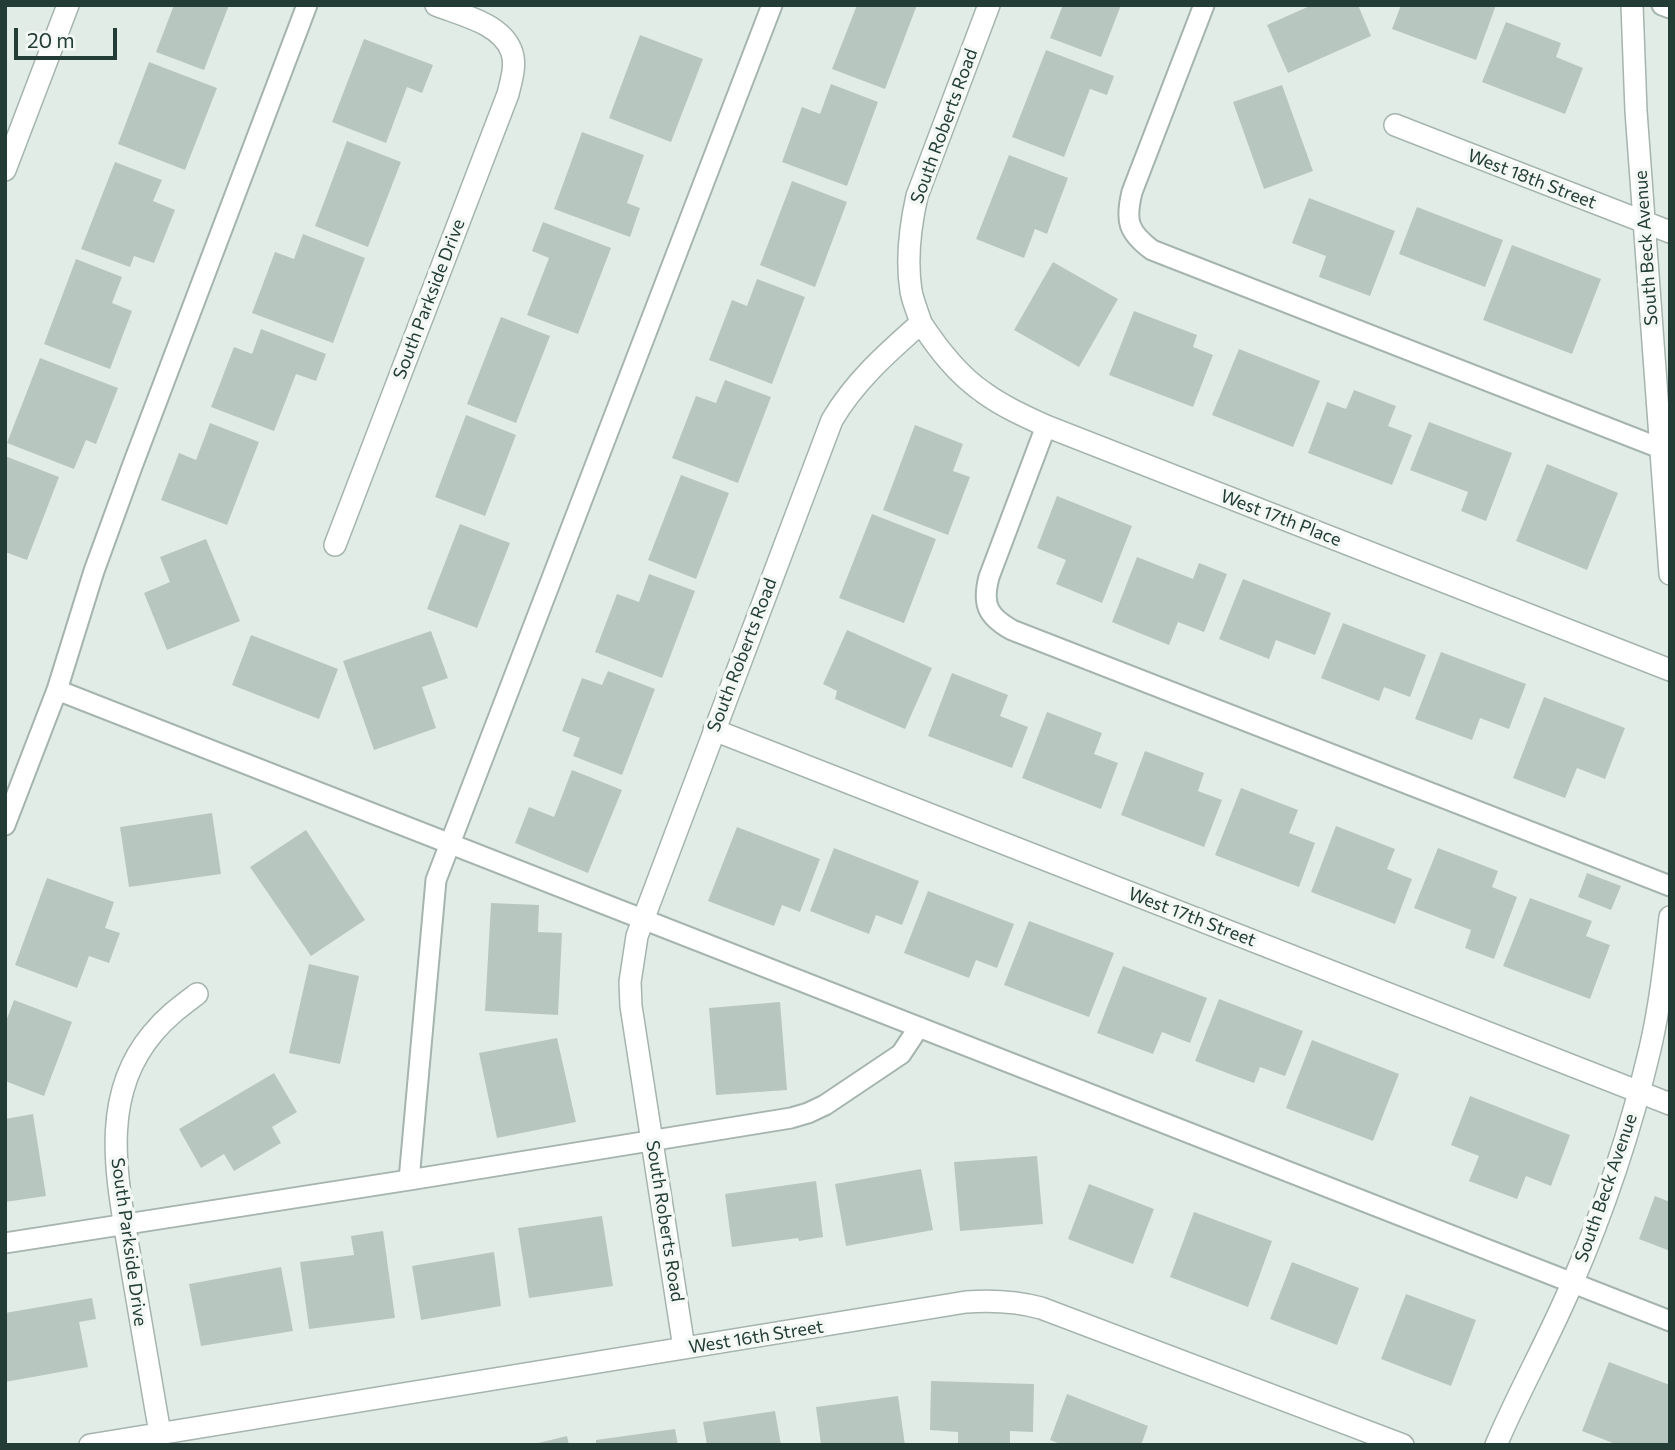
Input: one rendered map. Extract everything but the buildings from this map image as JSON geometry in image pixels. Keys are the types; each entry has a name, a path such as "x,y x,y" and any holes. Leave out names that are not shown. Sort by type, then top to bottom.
{"street":[{"path":"5,170 68,5"},
{"name":"South Parkside Drive","path":"335,545 508,94 514,65 512,51 504,39 492,29 436,5"},
{"name":"South Roberts Road","path":"684,1348 631,1006 633,957 637,936 832,420 844,399 877,361 921,323 911,291 908,260 917,196 989,5"},
{"name":"South Beck Avenue","path":"1632,5 1644,222 1665,451 1670,574"},
{"name":"West 18th Street","path":"1395,125 1670,232"},
{"name":"West 17th Place","path":"921,323 956,369 982,392 1012,410 1670,670"},
{"name":"West 17th Street","path":"714,730 1670,1104"},
{"name":"South Beck Avenue","path":"1496,1445 1573,1282 1608,1190 1639,1092 1653,1033 1670,917"},
{"name":"South Parkside Drive","path":"160,1433 116,1166 117,1113 136,1057 172,1012 197,994"},
{"name":"West 16th Street","path":"90,1445 991,1301 1019,1302 1064,1316 1403,1445"}],"lane":[{"path":"5,825 57,690 94,571 133,464 307,5"},
{"path":"409,1180 436,880 772,5"},
{"path":"1204,5 1132,192 1128,209 1130,227 1138,240 1152,250 1665,451"},
{"path":"1662,5 1670,8"},
{"path":"1046,425 985,593 988,608 998,622 1012,630 1670,886"},
{"path":"57,690 1670,1321"},
{"path":"5,1243 792,1118 825,1105 901,1054 919,1027"}]}
